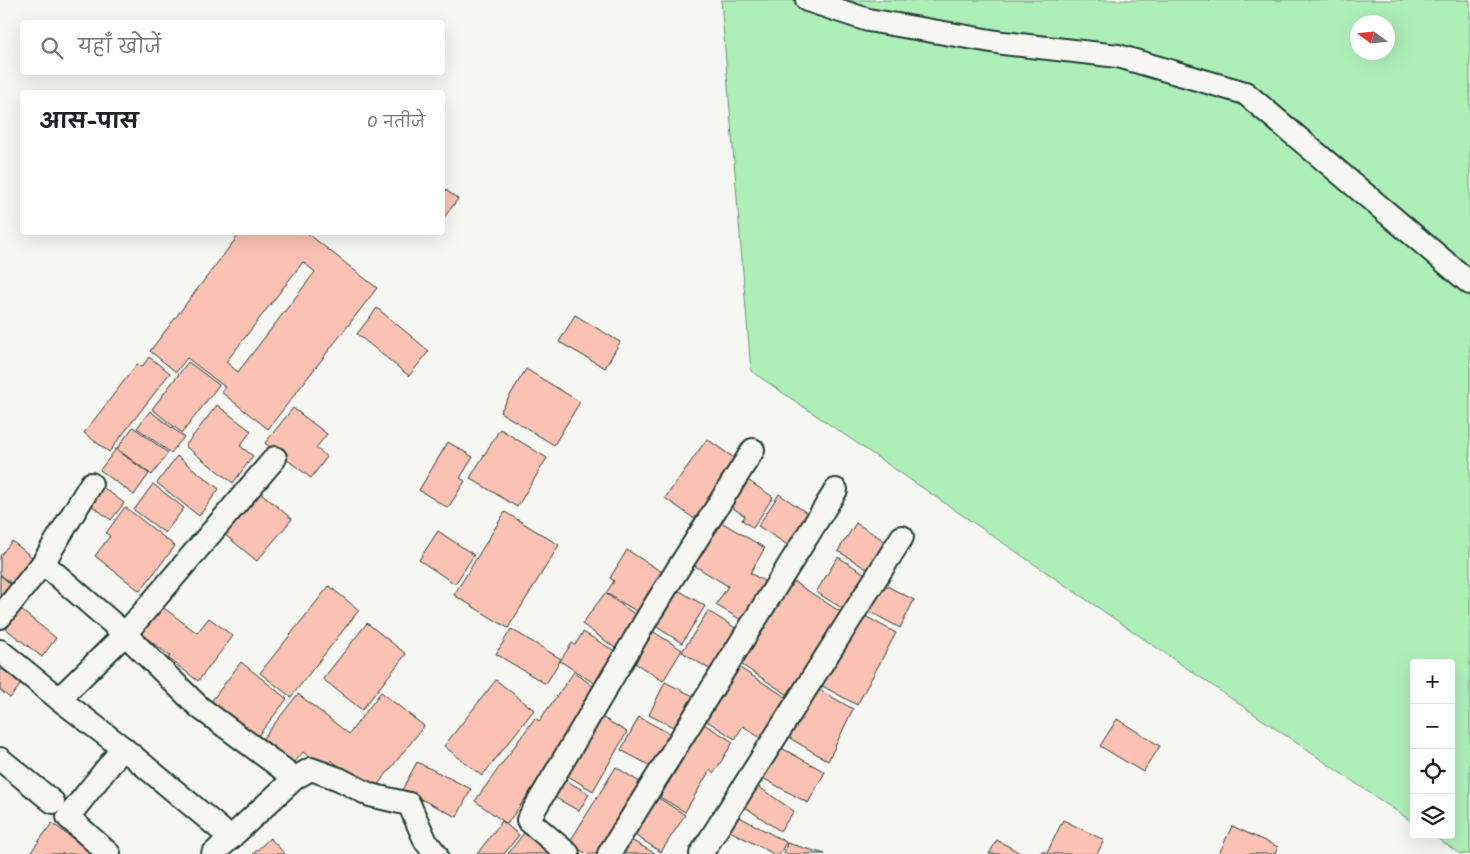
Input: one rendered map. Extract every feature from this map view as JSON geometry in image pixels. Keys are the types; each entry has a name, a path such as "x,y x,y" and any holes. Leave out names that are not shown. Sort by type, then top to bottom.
{"street":[{"path":"807,0 868,20 1003,43 1118,56 1245,93 1470,283"},
{"path":"568,854 528,820 652,610 753,450"},
{"path":"59,700 125,634 275,458"},
{"path":"0,617 43,563 92,484"},
{"path":"609,854 836,490"},
{"path":"702,854 902,537"},
{"path":"43,563 125,634 199,708 295,778"},
{"path":"0,650 59,700 123,748 231,838"},
{"path":"109,854 68,816 123,748"},
{"path":"0,759 53,802"},
{"path":"213,854 295,778 311,769 339,779 370,794 409,804 426,842 436,854"}],"green space":[{"path":"721,0 1470,0 1470,854 1460,854 1438,839 1455,839 1455,659 1410,659 1410,820 751,371"}],"building":[{"path":"445,189 458,199 445,216"},
{"path":"239,235 310,235 377,288 268,429 221,392 225,387 187,358 176,372 150,351","holes":["303,262 315,272 238,372 226,362"]},
{"path":"377,308 429,351 409,376 357,334"},
{"path":"575,315 620,342 605,368 559,342"},
{"path":"149,357 170,373 109,452 84,433 137,364 142,367"},
{"path":"188,362 219,385 182,433 152,409"},
{"path":"526,369 580,402 554,445 500,412"},
{"path":"217,405 251,431 240,446 253,456 233,483 185,446"},
{"path":"293,408 327,434 316,448 327,457 311,478 265,443"},
{"path":"150,411 184,437 171,453 137,428"},
{"path":"133,427 168,453 152,475 117,449"},
{"path":"500,429 547,458 517,507 470,478"},
{"path":"707,439 741,463 699,522 665,498"},
{"path":"448,442 473,457 460,478 465,481 448,508 419,490"},
{"path":"116,449 149,474 134,495 100,470"},
{"path":"177,456 219,489 199,516 157,483"},
{"path":"740,475 773,497 753,528 742,520 745,516 722,501"},
{"path":"242,477 292,519 257,561 207,520"},
{"path":"153,484 184,508 165,533 134,510"},
{"path":"100,485 124,503 111,520 87,502"},
{"path":"779,494 814,518 794,549 758,526"},
{"path":"125,507 175,546 140,591 95,556 110,536 106,533"},
{"path":"505,512 559,545 508,628 454,595"},
{"path":"716,519 765,548 750,573 771,585 748,624 716,605 728,586 690,563"},
{"path":"856,523 891,545 873,573 838,551"},
{"path":"438,531 474,555 455,584 419,560"},
{"path":"12,541 38,562 17,588 0,574 0,556"},
{"path":"627,550 662,572 638,612 606,593 614,581 610,578"},
{"path":"838,557 867,575 845,610 816,592"},
{"path":"0,575 17,590 8,601 0,594"},
{"path":"791,580 847,616 794,699 739,663"},
{"path":"879,582 914,600 900,628 865,609"},
{"path":"329,586 359,610 291,697 260,673"},
{"path":"678,590 705,606 682,643 655,626"},
{"path":"605,593 640,618 618,650 582,624"},
{"path":"152,599 197,633 209,618 233,636 198,681 168,658 170,656 131,626"},
{"path":"21,610 56,638 42,657 6,629"},
{"path":"708,611 737,629 711,670 682,652"},
{"path":"856,611 896,633 857,705 817,683"},
{"path":"367,623 406,654 362,710 323,679"},
{"path":"646,627 682,650 663,681 627,658"},
{"path":"511,629 561,659 546,684 496,654"},
{"path":"583,632 618,653 597,685 560,661 572,643 575,645"},
{"path":"0,658 26,678 10,698 0,690"},
{"path":"241,662 287,699 253,742 210,703"},
{"path":"735,665 792,701 766,742 743,726 735,739 702,718"},
{"path":"574,672 601,692 507,824 475,801 535,718 539,721"},
{"path":"496,680 534,710 482,776 444,746"},
{"path":"665,682 697,698 681,731 649,715"},
{"path":"816,688 853,709 828,761 788,737"},
{"path":"381,692 424,726 372,792 331,760 325,769 303,752 288,771 257,746 298,694 349,734"},
{"path":"595,713 627,732 593,791 561,772"},
{"path":"639,717 676,737 658,770 621,750"},
{"path":"1117,719 1160,746 1143,772 1100,746"},
{"path":"704,724 733,742 714,773 710,770 685,812 660,797"},
{"path":"776,745 825,772 808,803 759,776"},
{"path":"417,762 471,789 457,817 402,790"},
{"path":"616,767 646,786 603,854 587,854 569,843"},
{"path":"557,775 589,794 579,811 547,793"},
{"path":"756,785 794,811 780,831 742,805"},
{"path":"654,795 685,815 661,852 630,832"},
{"path":"734,814 786,842 780,854 774,854 726,829"},
{"path":"1063,820 1104,840 1097,854 1040,854 1042,851 1047,853"},
{"path":"502,821 519,835 504,854 477,854"},
{"path":"52,823 93,854 33,854 31,852"},
{"path":"1232,826 1278,847 1275,854 1219,854"},
{"path":"527,829 551,854 508,854"},
{"path":"270,838 285,854 253,854"},
{"path":"631,840 656,854 623,854"},
{"path":"997,840 1022,854 989,854"},
{"path":"787,843 825,854 784,854"}]}
